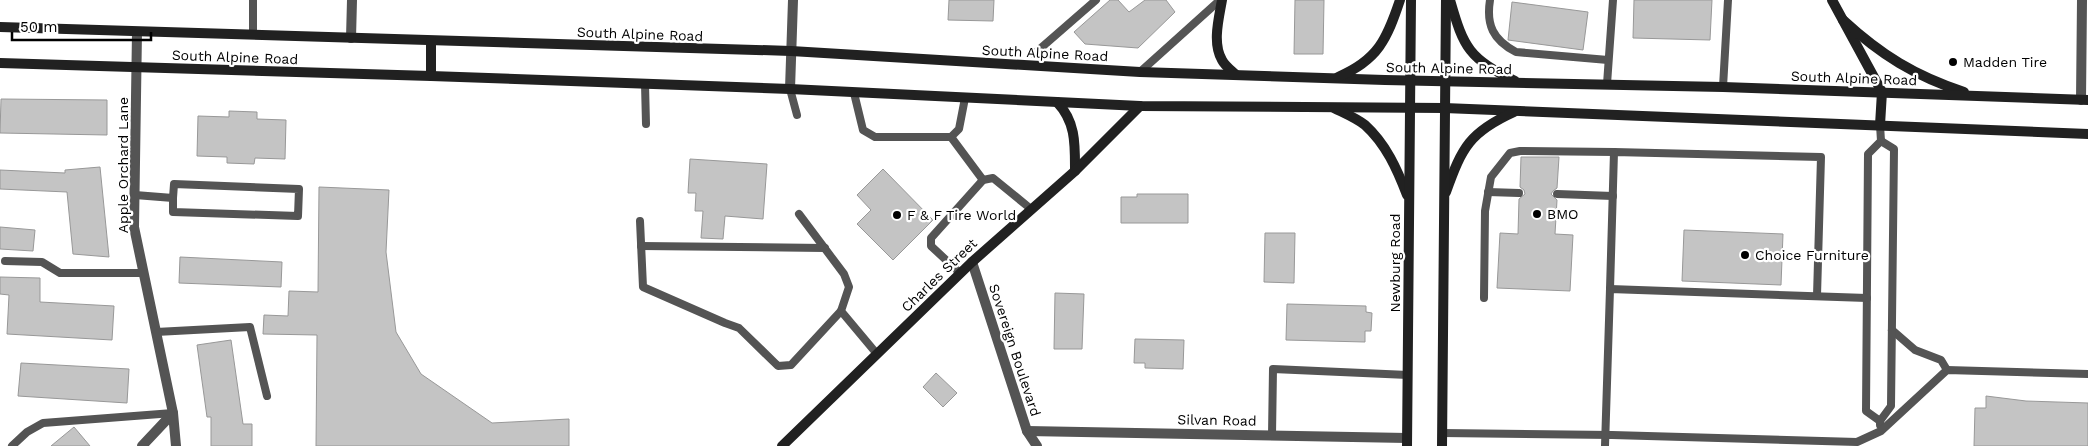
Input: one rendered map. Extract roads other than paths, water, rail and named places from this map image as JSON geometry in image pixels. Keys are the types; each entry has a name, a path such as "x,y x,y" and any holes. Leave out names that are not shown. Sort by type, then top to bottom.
{"main road":[{"path":"1221,0 1218,46 1222,60 1236,75"},
{"path":"1335,79 1357,69 1377,51 1390,29 1400,0"},
{"name":"Newburg Road","path":"1407,442 1411,0"},
{"path":"1442,446 1446,0"},
{"path":"1450,0 1457,26 1468,48 1488,67 1518,83"},
{"path":"1832,0 1882,92 1880,125"},
{"path":"1843,20 1862,38 1898,64 1934,82 1977,96"},
{"name":"South Alpine Road","path":"0,27 791,51 1140,72 1335,79 1723,87 2085,100"},
{"path":"431,41 431,76"},
{"name":"South Alpine Road","path":"0,63 790,89 1140,106 1410,107 1518,110 2088,134"},
{"path":"1056,102 1067,113 1071,125 1075,149 1075,170"},
{"name":"Charles Street","path":"782,446 960,273 1075,170 1140,106"},
{"path":"1333,107 1364,124 1383,144 1398,173 1409,202"},
{"path":"1444,201 1459,157 1474,136 1492,122 1518,110"}],"street":[{"path":"351,38 352,0"},
{"path":"790,89 793,0"},
{"path":"2082,0 2085,100"},
{"name":"Apple Orchard Lane","path":"137,32 134,227 173,414 176,446"},
{"name":"Sovereign Boulevard","path":"972,262 1027,431 1036,446"},
{"path":"142,446 173,414"},
{"name":"Silvan Road","path":"1027,431 1272,435 1407,442"}],"lane":[{"path":"253,0 253,35"},
{"path":"1034,54 1096,0"},
{"path":"1140,72 1221,0"},
{"path":"1490,0 1488,12 1491,30 1502,45 1516,52 1608,60"},
{"path":"1607,84 1613,0"},
{"path":"1723,87 1728,0"},
{"path":"645,84 646,124"},
{"path":"790,89 797,115"},
{"path":"854,93 863,130 875,137 951,137 959,130 965,98"},
{"path":"1880,125 1881,141 1868,154 1866,411 1880,421"},
{"path":"951,137 983,180"},
{"path":"1881,141 1894,149 1891,406 1880,421 1881,430"},
{"path":"1484,298 1485,211 1491,177 1510,153 1520,151 1821,157 1817,296"},
{"path":"1605,446 1614,152"},
{"path":"960,273 931,246 931,238 983,180 994,178 1031,209"},
{"path":"174,184 299,189 298,216 173,212 173,198 174,184"},
{"path":"1488,192 1519,193"},
{"path":"1557,194 1613,196"},
{"path":"135,195 173,198"},
{"path":"640,221 643,287 739,328 778,366 791,365 842,311 849,287 844,274 799,214"},
{"path":"641,246 825,248"},
{"path":"5,261 42,262 60,273 144,273"},
{"path":"1610,289 1867,298"},
{"path":"842,311 876,354"},
{"path":"156,332 250,327 267,396"},
{"path":"1892,330 1915,350 1941,360 1947,370"},
{"path":"1272,435 1273,369 1408,375"},
{"path":"1442,433 1605,434 1857,442 1881,430 1947,370 2088,374"},
{"path":"12,446 27,432 43,423 173,414"}],"place":[{"name":"Madden Tire","path":"1953,62"},
{"name":"BMO","path":"1537,214"},
{"name":"F & F Tire World","path":"897,215"},
{"name":"Choice Furniture","path":"1745,255"}]}
